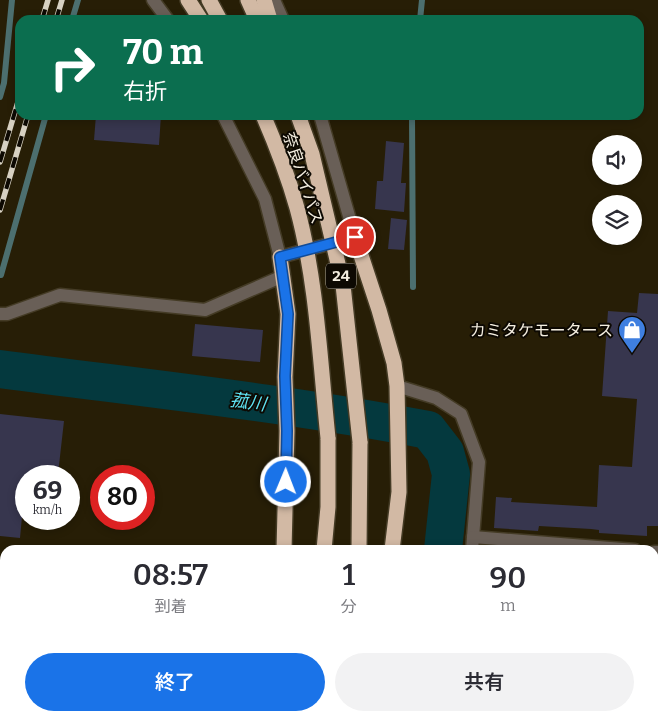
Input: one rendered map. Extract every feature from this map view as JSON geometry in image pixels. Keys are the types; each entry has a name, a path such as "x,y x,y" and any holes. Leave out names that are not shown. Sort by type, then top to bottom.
{"highway":[{"path":"188,0 198,15"},
{"path":"209,0 217,15"},
{"path":"248,0 255,15"},
{"path":"264,0 268,15"},
{"name":"奈良バイパス","path":"265,120 278,150 297,208 312,281 328,438 328,507 324,545"},
{"name":"奈良バイパス","path":"300,120 312,154 343,285 360,442 359,545"},
{"path":"355,237 392,354 397,392 398,492 393,545"},
{"path":"280,257 288,314 285,376 287,431 284,545"}],"street":[{"path":"153,0 164,15"},
{"path":"274,0 281,15"},
{"path":"226,120 265,199 280,257 355,237 321,120"},
{"path":"0,314 7,314 60,295 205,310 283,276"},
{"path":"397,392 436,398 461,414 479,462 472,545"},
{"path":"473,537 573,545"}],"building":[{"path":"96,120 161,120 159,145 94,140"},
{"path":"386,141 404,143 401,183 406,183 404,212 375,209 377,181 383,181"},
{"path":"391,218 407,220 404,250 388,249"},
{"path":"639,293 658,294 658,526 647,526 647,536 599,533 599,530 591,529 539,526 538,531 494,528 496,497 512,498 511,502 597,507 599,465 632,467 637,399 602,396 608,311 637,313"},
{"path":"195,324 263,330 260,362 192,356"},
{"path":"0,414 64,421 59,465 15,465 15,530 21,530 20,538 0,536"}],"waterway":[{"path":"0,97 4,83 12,0"},
{"path":"74,15 78,0"},
{"path":"420,15 422,0"},
{"path":"1,275 45,120"},
{"path":"412,120 413,287"},
{"name":"菰川","path":"0,369 268,404 428,430 445,452 451,474 444,545"}],"railway":[{"path":"44,15 48,0"},
{"path":"58,15 62,0"},
{"path":"0,162 15,112"},
{"path":"0,210 27,120"}],"place":[{"name":"カミタケモータース","path":"632,354"}],"route":[{"path":"286,482 285,376 288,314 280,257 355,237"}]}
